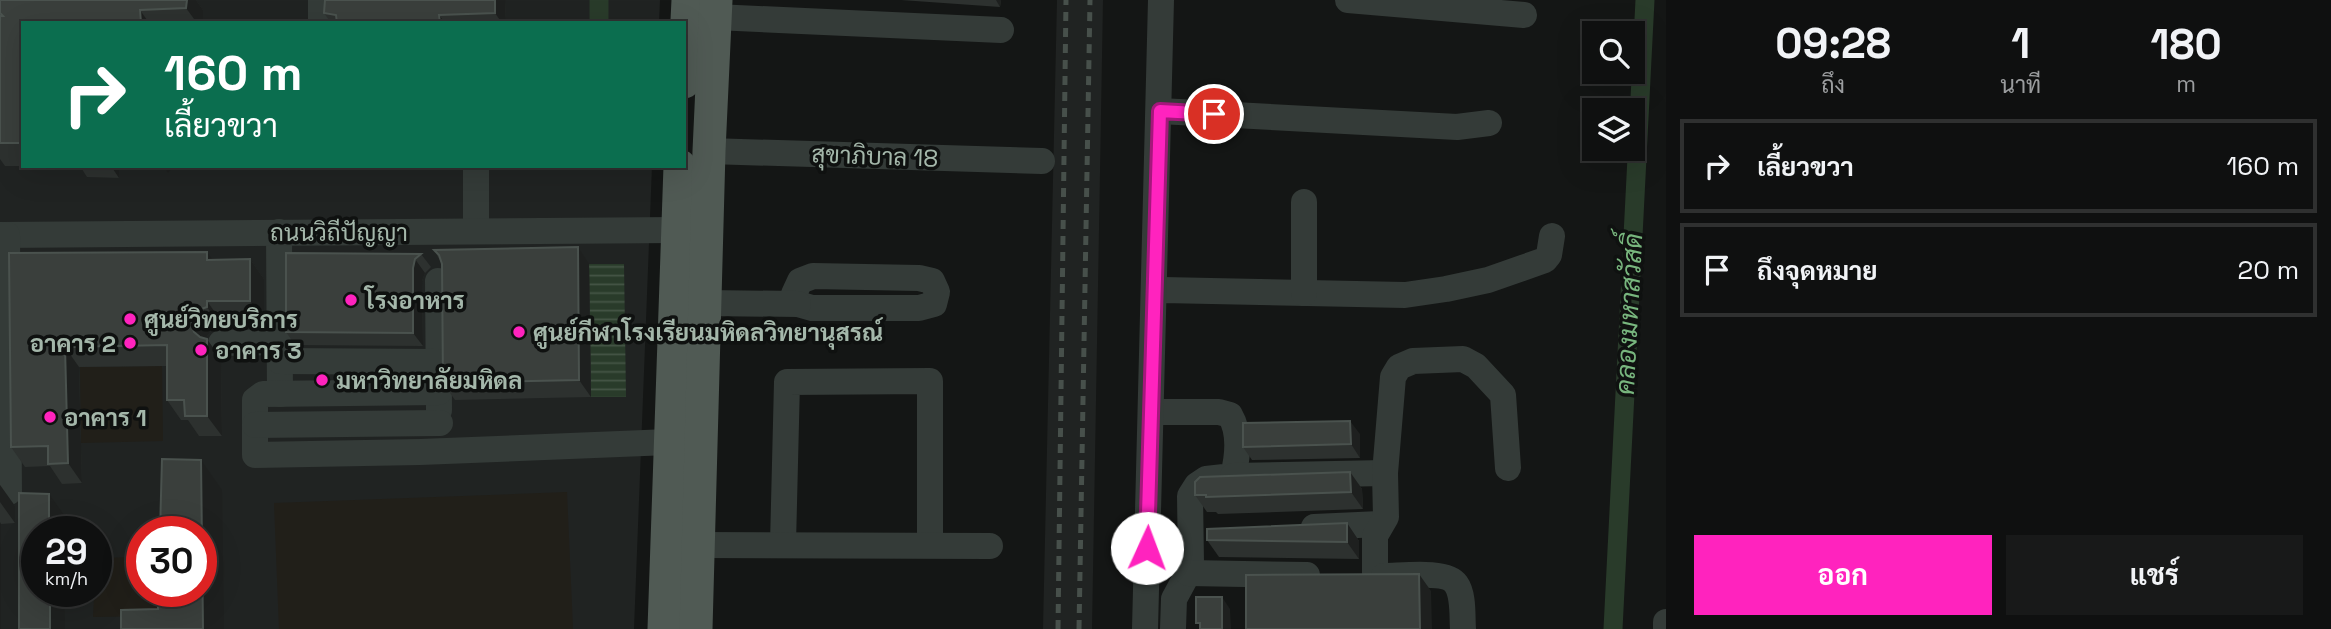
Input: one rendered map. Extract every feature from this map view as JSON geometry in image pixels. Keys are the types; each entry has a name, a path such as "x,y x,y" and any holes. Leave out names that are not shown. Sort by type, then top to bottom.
{"main road":[{"path":"686,75 707,6"},
{"path":"696,629 709,151 707,6"},
{"path":"664,629 680,168"}],"street":[{"path":"321,0 321,21"},
{"path":"1145,629 1161,0"},
{"path":"1348,0 1524,15"},
{"path":"707,6 1000,30"},
{"path":"1160,111 1457,127 1489,123"},
{"name":"สุขาภิบาล 18","path":"709,151 1042,161"},
{"path":"476,168 476,230"},
{"path":"1304,202 1304,293"},
{"name":"ถนนวิถีปัญญา","path":"4,235 677,230"},
{"path":"279,232 280,394"},
{"path":"4,235 9,492"},
{"path":"1154,292 1163,290 1405,295 1488,280 1545,260 1549,255 1552,236"},
{"path":"438,281 441,450"},
{"path":"705,295 797,296"},
{"path":"221,342 280,351 439,362"},
{"path":"1375,576 1375,536 1386,517 1385,473 1393,377 1399,367 1413,360 1463,359 1476,366 1503,396 1508,468"},
{"path":"783,544 787,382 930,381 930,545"},
{"path":"439,392 263,394 255,400 255,455 669,442"},
{"path":"1151,412 1219,412 1230,415 1236,426 1236,463 1233,475"},
{"path":"255,425 440,423"},
{"path":"1173,629 1174,598 1191,563 1189,496 1197,485 1206,479 1233,475 1385,473"},
{"path":"1285,527 1380,524"},
{"path":"1190,531 1217,530"},
{"path":"698,545 990,546"},
{"path":"1188,573 1444,575 1456,583 1460,595 1463,629"},
{"path":"1665,629 1666,622"}],"shaded area":[{"name":"มหาวิทยาลัยมหิดล","path":"0,0 660,0 659,21 21,21 21,168 652,168 634,629 0,629"},
{"path":"1057,0 1103,0 1092,629 1043,629"},
{"path":"589,264 624,264 626,397 591,397"},
{"path":"162,366 163,441 81,443 80,367"},
{"path":"567,492 573,629 279,629 274,503"},
{"path":"126,557 126,607 159,607 159,616 93,617 94,607 112,607 112,558"}],"building":[{"path":"0,0 187,0 186,8 140,10 141,21 21,21 21,143 0,143 0,16 3,16 0,13"},
{"path":"325,0 495,0 495,13 439,15 440,21 337,21 336,15 324,13"},
{"name":"ศูนย์กีฬาโรงเรียนมหิดลวิทยานุสรณ์","path":"578,247 579,380 443,383 442,264 434,250"},
{"path":"207,252 207,260 250,259 250,301 207,301 207,307 198,310 193,316 191,324 194,332 207,339 207,416 185,416 184,400 167,400 167,345 65,347 68,463 48,464 48,446 11,447 9,253"},
{"name":"โรงอาหาร","path":"286,253 421,254 415,259 413,268 413,333 286,332"},
{"path":"1350,421 1351,444 1243,447 1243,423"},
{"path":"162,459 201,460 202,516 160,516"},
{"path":"1350,472 1351,492 1206,497 1195,495 1195,482 1200,477"},
{"path":"19,493 49,494 49,516 21,516 21,607 50,607 50,629 19,629"},
{"path":"1347,523 1347,542 1207,540 1207,529"},
{"path":"1419,574 1420,629 1246,629 1246,575"},
{"path":"1196,597 1222,597 1222,629 1200,629 1200,623 1196,623"},
{"path":"203,607 203,629 121,629 121,610"}],"waterway":[{"path":"599,0 599,21"},
{"name":"คลองมหาสวัสดิ์","path":"1613,629 1645,0"}],"railway":[{"path":"1058,629 1066,0"},
{"path":"1079,629 1090,0"}],"place":[{"name":"โรงอาหาร","path":"351,300"},
{"name":"ศูนย์วิทยบริการ","path":"130,319"},
{"name":"ศูนย์กีฬาโรงเรียนมหิดลวิทยานุสรณ์","path":"519,332"},
{"name":"อาคาร 2","path":"130,343"},
{"name":"อาคาร 3","path":"201,350"},
{"name":"มหาวิทยาลัยมหิดล","path":"322,380"},
{"name":"อาคาร 1","path":"50,417"}],"route":[{"path":"1147,548 1160,111 1214,114"}]}
